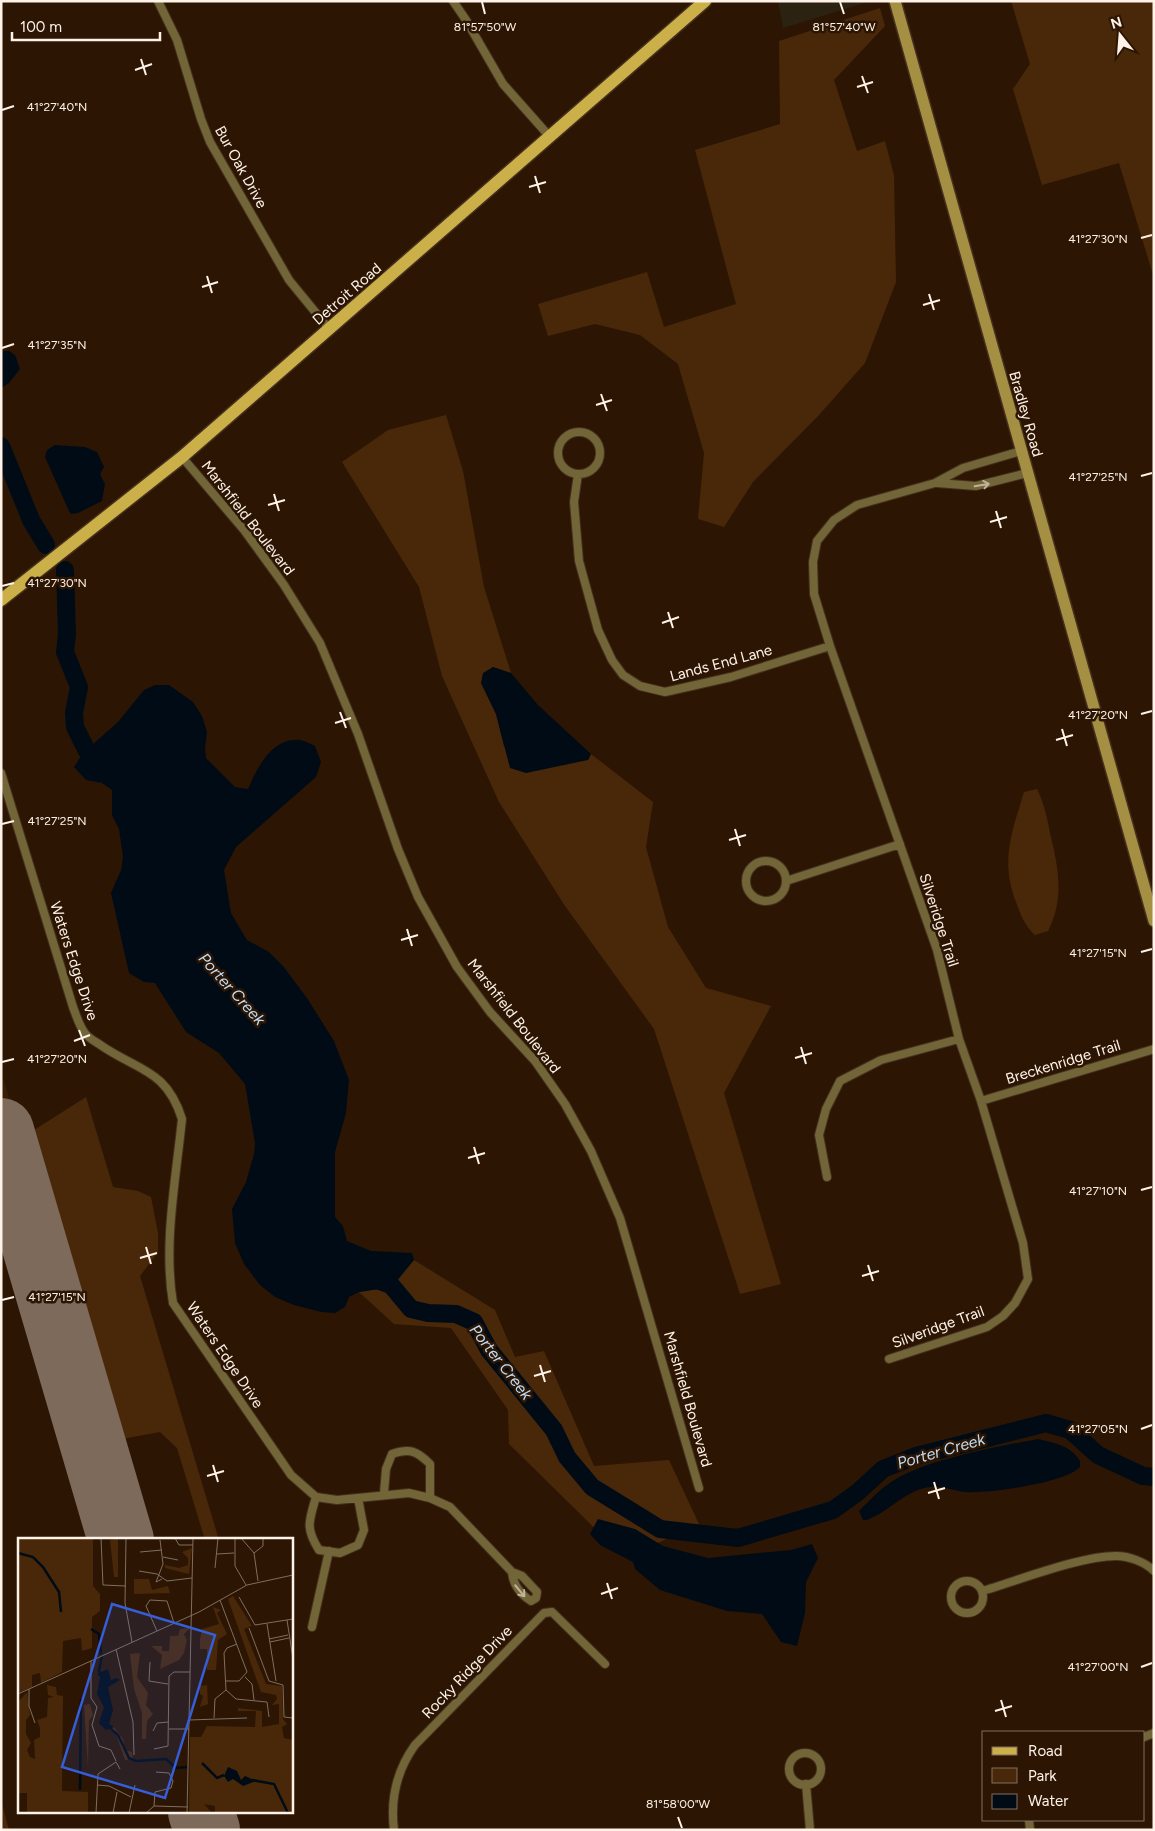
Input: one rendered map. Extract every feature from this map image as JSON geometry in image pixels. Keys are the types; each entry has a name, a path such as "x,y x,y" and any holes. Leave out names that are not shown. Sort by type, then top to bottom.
{"main road":[{"name":"Detroit Road","path":"1,600 182,456 330,330 702,2"}],"street":[{"name":"Bur Oak Drive","path":"158,1 177,40 210,142 289,280 330,330"},
{"path":"453,1 466,20 502,84 550,137"},
{"name":"Bradley Road","path":"895,1 1154,921"},
{"path":"578,432 591,436 599,446 600,453 596,466 585,474 578,474 571,473 560,464 558,450 565,437 578,432"},
{"name":"Silveridge Trail","path":"889,1360 987,1328 1004,1316 1015,1303 1028,1279 1023,1243 981,1101 959,1039 937,950 830,646 814,594 814,562 817,541 834,520 858,505 935,483 963,468 1021,451"},
{"name":"Marshfield Boulevard","path":"182,456 250,538 284,585 320,643 358,734 398,848 418,896 457,967 490,1012 535,1062 565,1104 591,1152 620,1218 699,1488"},
{"name":"Silveridge Trail","path":"935,483 976,486 1027,473"},
{"name":"Lands End Lane","path":"578,474 574,502 579,561 598,630 612,660 623,675 640,686 665,692 731,677 830,646"},
{"name":"Waters Edge Drive","path":"1,773 73,1007 84,1034 104,1048 150,1072 165,1085 176,1101 182,1120 170,1246 169,1279 173,1303 291,1476 316,1497"},
{"path":"786,881 900,844"},
{"path":"765,860 777,864 782,869 786,881 781,894 770,900 756,899 747,889 746,883 748,870 753,865 765,860"},
{"path":"827,1177 819,1136 826,1109 840,1081 881,1060 959,1039"},
{"name":"Breckenridge Trail","path":"981,1101 1154,1049"},
{"path":"384,1494 386,1469 392,1454 405,1450 418,1452 430,1464 430,1498"},
{"path":"358,1498 364,1530 358,1545 340,1553 319,1550 309,1534 309,1520 316,1497 337,1500 408,1493 430,1498 450,1507 512,1572"},
{"path":"312,1627 329,1551"},
{"path":"982,1592 1081,1562 1116,1556 1147,1563 1154,1571"},
{"path":"960,1583 975,1584 982,1592 982,1602 976,1611 965,1613 952,1605 951,1595 960,1583"},
{"name":"Rocky Ridge Drive","path":"394,1830 392,1812 395,1786 404,1760 415,1744 544,1613 552,1612 605,1664"},
{"path":"806,1752 815,1757 820,1766 819,1776 806,1784 792,1779 788,1769 796,1755 806,1752"},
{"path":"806,1784 810,1830"}],"shaded area":[{"path":"778,1 871,1 783,28"},
{"path":"1,1072 147,1538 88,1538 1,1247"},
{"path":"172,1814 235,1814 239,1830 176,1830"}],"green space":[{"path":"1011,1 1154,1 1154,278 1119,163 1042,185 1013,89 1030,64"},
{"path":"880,8 885,26 834,80 857,151 885,141 894,175 896,282 865,363 819,415 753,482 724,527 698,519 704,453 678,364 640,335 595,324 548,336 538,304 647,272 664,327 736,304 695,150 780,124 779,41"},
{"path":"446,415 463,471 484,587 511,673 493,667 481,683 496,714 504,747 588,760 591,754 653,802 646,847 668,927 706,988 771,1006 724,1093 781,1284 740,1294 654,1029 565,906 499,802 442,676 419,587 342,462 388,430"},
{"path":"1037,789 1045,810 1055,858 1058,895 1057,907 1048,931 1035,935 1025,924 1016,902 1011,887 1008,859 1012,833 1024,792"},
{"path":"86,1097 113,1187 138,1191 151,1197 158,1233 158,1252 140,1276 218,1538 204,1538 177,1448 160,1432 122,1439 31,1132"},
{"path":"414,1260 495,1310 515,1357 544,1351 594,1466 669,1460 699,1524 625,1558 509,1444 508,1410 451,1328 394,1324 359,1292 385,1288"},
{"path":"1,1800 9,1830 1,1830"}],"water":[{"path":"1,351 9,351 15,355 20,369 9,383 1,388"},
{"path":"55,445 85,447 97,452 104,467 100,474 105,484 102,501 78,513 71,514 45,457 47,450"},
{"path":"493,667 511,673 538,705 591,754 588,760 526,773 510,768 496,714 481,683 483,673"},
{"path":"155,685 169,685 193,702 202,716 207,732 206,758 235,787 248,789 261,763 267,756 281,743 290,740 300,740 315,746 321,762 316,777 236,847 224,870 231,913 247,940 269,952 283,966 307,998 334,1041 349,1080 346,1113 335,1152 335,1217 343,1226 347,1241 371,1251 412,1253 414,1260 396,1282 385,1288 359,1292 349,1297 345,1307 335,1313 321,1312 294,1305 275,1297 260,1285 244,1264 235,1243 232,1209 246,1182 254,1154 255,1143 245,1084 219,1053 186,1032 155,983 144,982 129,973 111,893 121,870 123,857 119,829 112,815 112,790 102,783 86,780 74,767 83,753 118,722 144,690"},
{"path":"1038,1439 1056,1444 1072,1452 1080,1461 1080,1467 1072,1473 1059,1478 1008,1489 965,1492 935,1487 922,1489 906,1496 883,1512 867,1520 863,1520 859,1511 887,1485 919,1468 959,1456"},
{"path":"598,1519 635,1529 663,1546 708,1558 791,1550 812,1544 818,1558 806,1582 805,1613 797,1646 781,1642 762,1614 727,1611 660,1590 635,1569 633,1562 600,1545 590,1534"}],"waterway":[{"name":"Porter Creek","path":"1,446 31,520 46,545"},
{"name":"Porter Creek","path":"65,570 67,634 65,652 79,687 74,713 75,727 87,751 107,759"},
{"name":"Porter Creek","path":"369,1277 391,1285 411,1309 428,1313 456,1314 474,1322 489,1350 554,1430 567,1457 592,1487 660,1529 738,1538 833,1510 858,1492 883,1469 916,1456 1046,1423 1070,1430 1098,1455 1143,1476 1154,1477"}],"runway":[{"path":"1,1131 120,1538"},
{"path":"202,1814 207,1830"}]}
